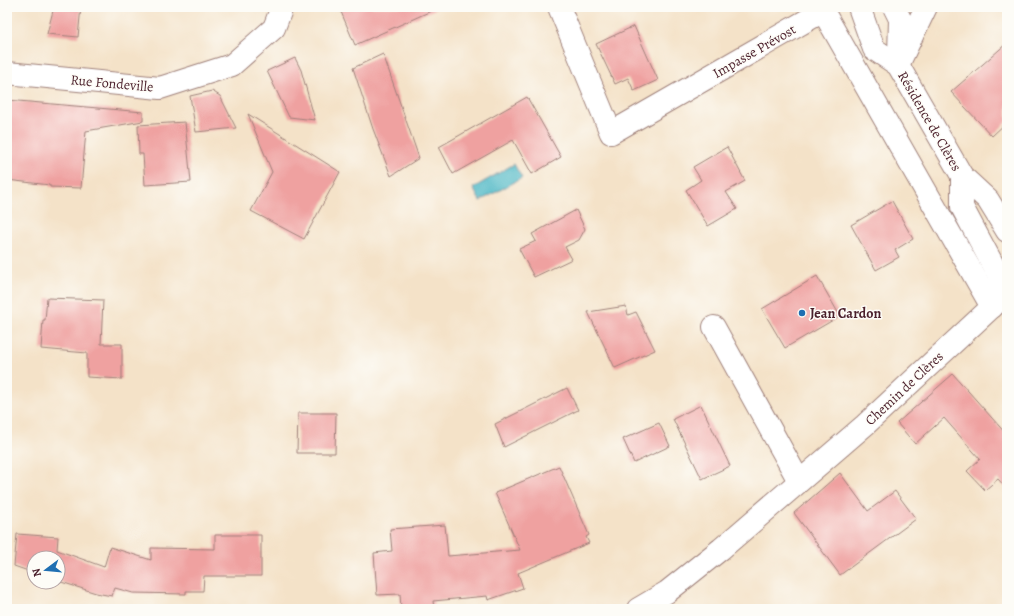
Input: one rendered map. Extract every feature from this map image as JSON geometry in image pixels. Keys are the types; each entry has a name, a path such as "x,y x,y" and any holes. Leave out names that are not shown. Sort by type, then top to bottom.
{"street":[{"name":"Rue Fondeville","path":"7,73 160,88 232,65 274,28 282,7"},
{"name":"Impasse Prévost","path":"559,7 611,133 823,11 1002,297"},
{"name":"Résidence de Clères","path":"859,7 874,49 898,65 962,176 988,200 1007,231"},
{"name":"Résidence de Clères","path":"894,7 900,19 898,65"},
{"name":"Résidence de Clères","path":"898,65 926,7"},
{"name":"Résidence de Clères","path":"962,176 962,207 1002,297"},
{"name":"Chemin de Clères","path":"638,609 667,592 721,549 865,425 1002,297"},
{"path":"714,327 799,481"}],"water":[{"path":"514,164 522,178 480,201 473,188"}],"building":[{"path":"54,7 81,7 78,37 47,34"},
{"path":"339,7 440,7 355,45"},
{"path":"634,26 658,80 634,91 628,78 615,84 596,44"},
{"path":"1007,43 1007,122 992,136 951,92"},
{"path":"383,54 419,158 391,176 373,129 353,68"},
{"path":"295,58 301,70 315,120 289,117 267,71"},
{"path":"212,91 220,96 236,128 196,132 190,96"},
{"path":"527,97 561,157 532,174 513,140 453,174 439,147"},
{"path":"7,100 143,112 143,121 86,131 81,188 50,187 50,185 7,180"},
{"path":"248,114 340,172 304,239 251,211 272,172"},
{"path":"185,122 191,182 145,185 143,154 139,154 138,125"},
{"path":"727,147 745,181 726,192 737,209 708,226 686,190 701,180 693,167"},
{"path":"892,201 913,239 895,250 899,257 876,270 851,225"},
{"path":"576,210 585,229 579,240 565,247 572,259 534,277 519,249 536,241 532,234"},
{"name":"Jean Cardon","path":"817,276 840,316 785,348 762,309"},
{"path":"47,298 103,300 101,344 122,344 122,379 87,377 87,353 41,349 43,320 45,320"},
{"path":"626,306 628,315 636,312 655,350 615,368 588,312"},
{"path":"953,374 1007,435 1007,489 998,479 985,490 967,471 980,459 944,418 915,444 897,423"},
{"path":"567,388 578,410 504,447 495,424"},
{"path":"701,405 730,466 702,479 673,419"},
{"path":"298,413 336,413 335,453 297,453"},
{"path":"659,423 670,446 634,463 623,439"},
{"path":"559,466 589,535 586,537 589,543 518,573 523,588 488,600 487,596 433,601 434,609 401,609 400,594 377,595 374,553 392,551 390,529 445,525 448,556 520,550 495,493"},
{"path":"840,473 868,511 895,491 916,519 840,575 794,513"},
{"path":"17,534 58,537 57,550 26,550 26,570 14,566"},
{"path":"215,535 261,535 261,576 204,576 203,591 186,591 186,594 133,593 115,588 112,596 96,593 66,584 66,553 104,567 110,547 151,560 151,548 215,549"}],"place":[{"name":"Jean Cardon","path":"802,313"}]}
